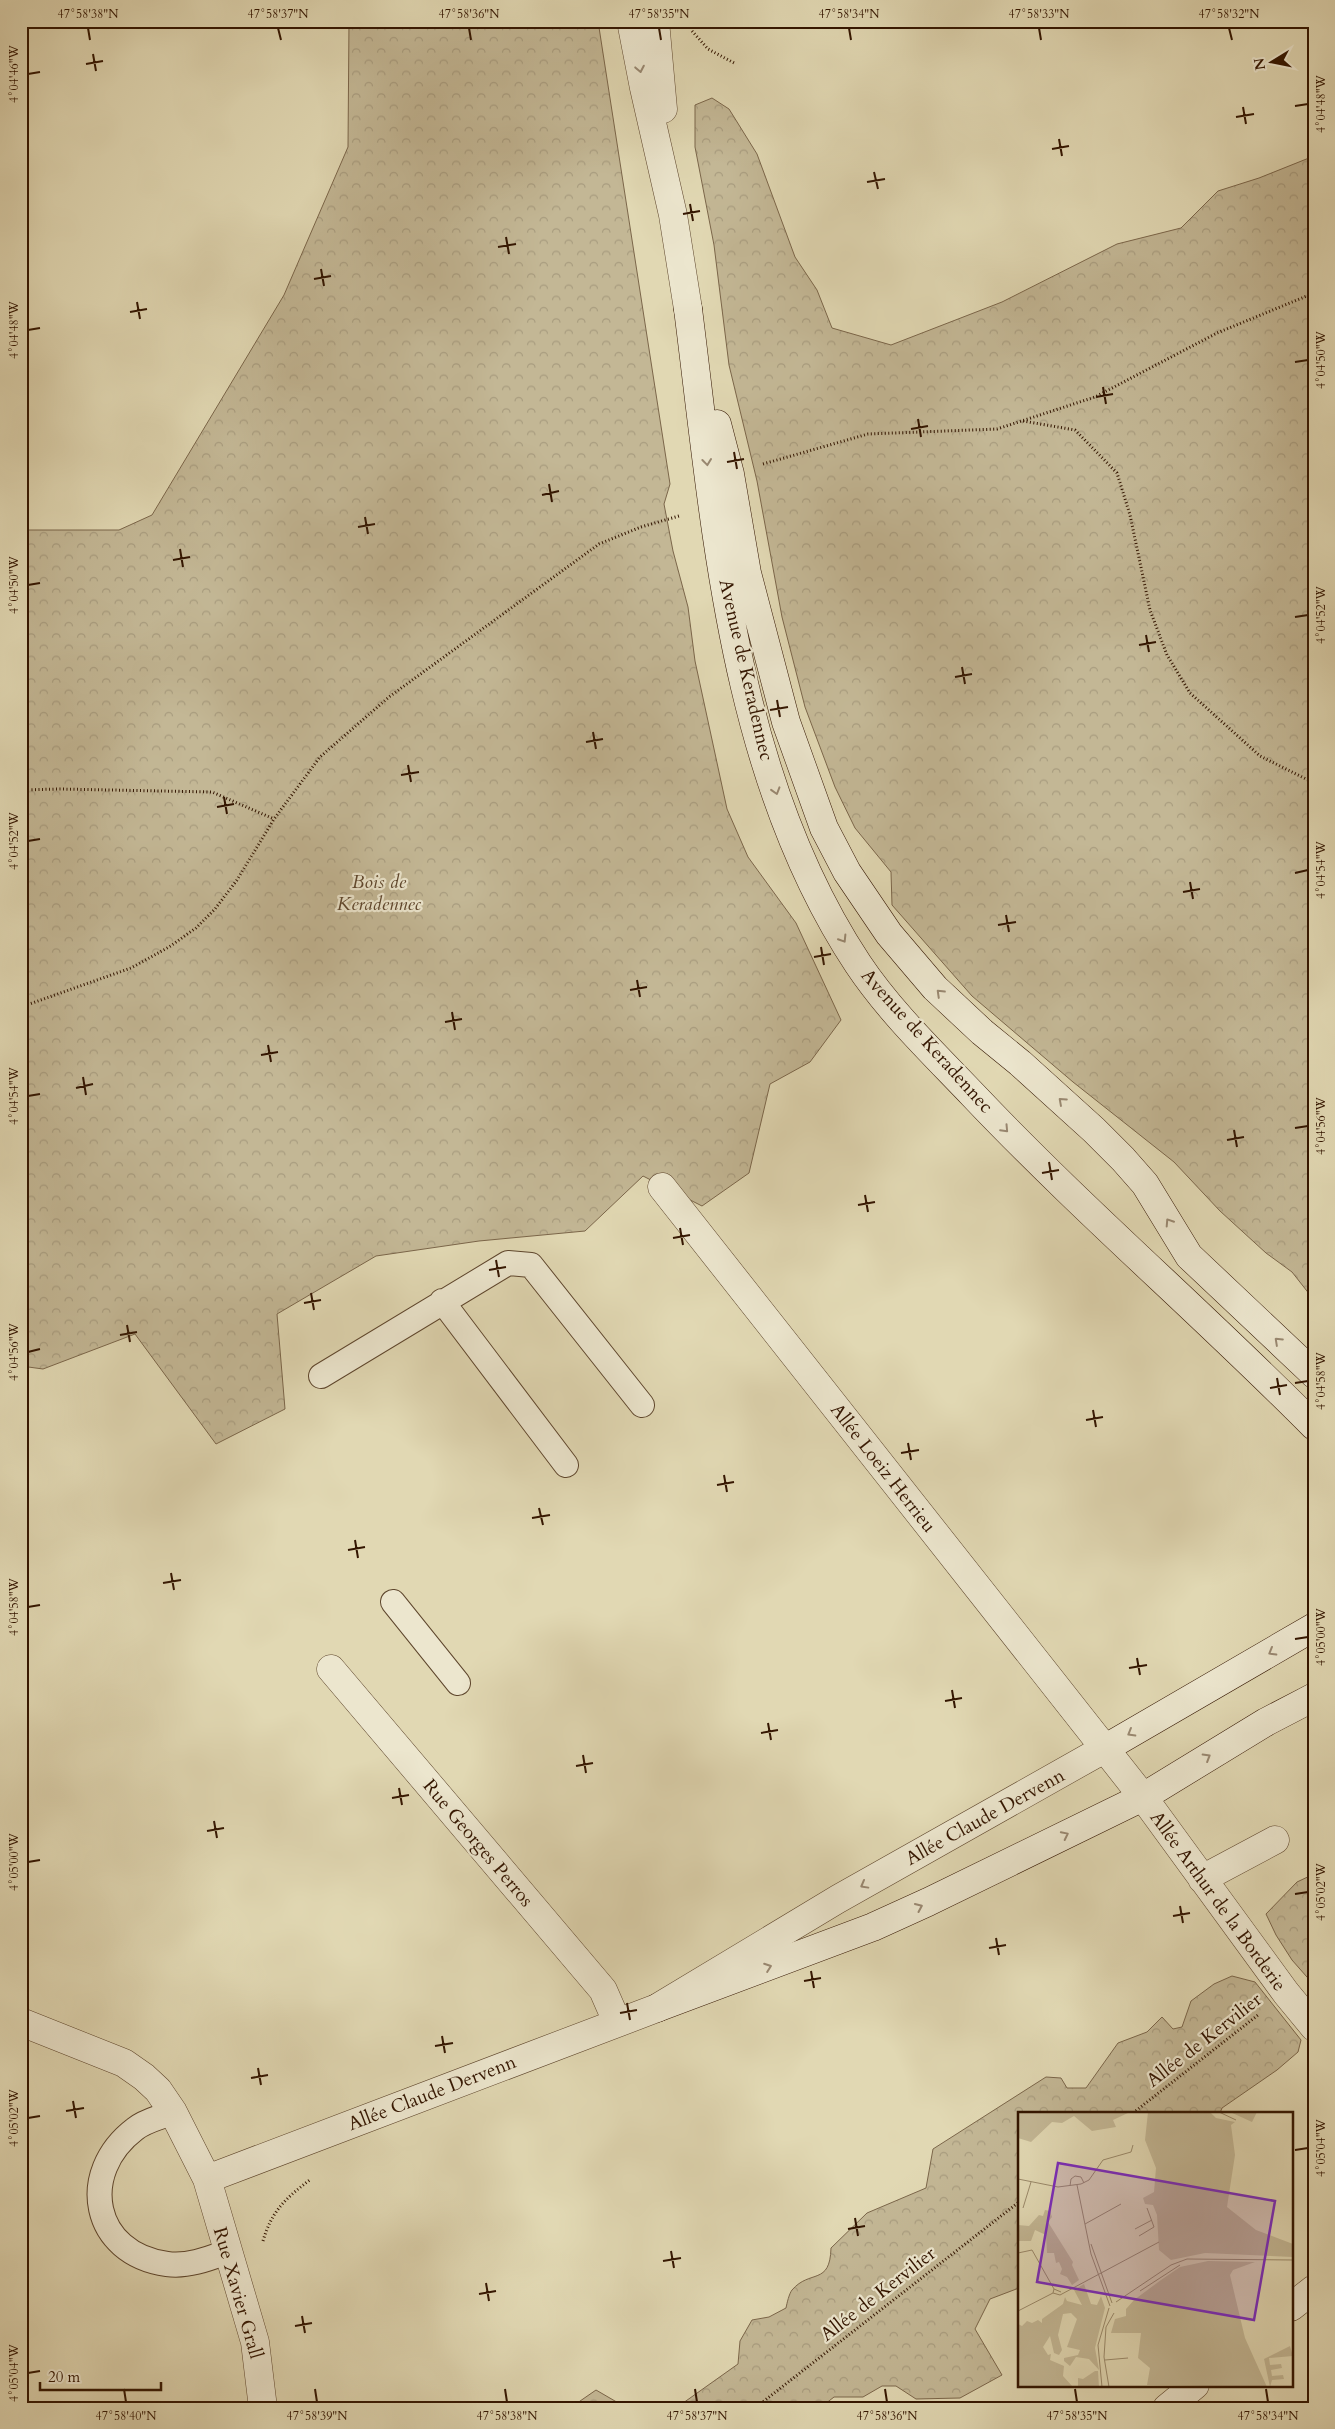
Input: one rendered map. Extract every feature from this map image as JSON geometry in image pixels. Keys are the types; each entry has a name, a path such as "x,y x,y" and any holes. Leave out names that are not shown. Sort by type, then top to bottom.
{"street":[{"name":"Avenue de Keradennec","path":"631,21 673,215"},
{"name":"Avenue de Keradennec","path":"655,21 673,215 688,309 717,542 741,667 780,807 816,889 859,965 889,1005 1014,1138 1314,1426"},
{"name":"Avenue de Keradennec","path":"688,309 730,474 747,572 789,730 824,828 847,872 871,909 906,956 935,988 982,1032 1020,1063 1094,1130 1123,1159 1145,1184 1189,1256 1314,1374"},
{"name":"Allée Loeiz Herrieu","path":"662,1187 1143,1797"},
{"name":"Allée Claude Dervenn","path":"657,2008 838,1900 1314,1627"},
{"name":"Rue Georges Perros","path":"331,1669 603,1990 617,2022"},
{"name":"Allée Claude Dervenn","path":"207,2179 617,2022 873,1927 1143,1797 1266,1722 1314,1697"},
{"name":"Allée Arthur de la Borderie","path":"1143,1797 1286,1994 1314,2027"},
{"path":"1202,1879 1275,1840"},
{"path":"21,2022 124,2063 144,2077 158,2090 173,2112 207,2179"},
{"name":"Rue Xavier Grall","path":"207,2179 255,2342 263,2408"},
{"path":"1292,2306 1314,2289"},
{"path":"1167,2408 1194,2386"}],"lane":[{"path":"322,1376 442,1301 508,1263 531,1266 642,1405"},
{"path":"442,1301 566,1465"},
{"path":"394,1602 458,1683"},
{"path":"173,2112 149,2120 134,2129 108,2159 99,2189 99,2205 108,2230 120,2243 152,2261 185,2264 203,2261 227,2252"}],"path":[{"path":"690,28 708,49 736,64"},
{"path":"730,474 868,434 997,429 1095,397 1217,333 1314,292"},
{"path":"1022,421 1075,430 1117,473 1130,515 1150,610 1167,655 1190,693 1260,756 1314,783"},
{"path":"21,1008 131,968 169,947 196,928 215,909 237,880 274,819 320,757 388,696 599,544 641,527 713,505"},
{"path":"21,790 60,788 212,792 274,819"},
{"name":"Allée de Kervilier","path":"1134,2112 1286,1994"},
{"name":"Allée de Kervilier","path":"755,2408 1018,2203"}],"green space":[{"name":"Bois de Keradennec","path":"349,21 598,21 670,484 664,504 673,551 688,607 695,661 727,809 748,857 796,923 841,1020 810,1062 770,1084 749,1173 702,1206 643,1176 585,1231 479,1241 376,1256 277,1314 285,1409 216,1444 135,1334 43,1369 21,1366 21,530 119,530 152,515 284,295 348,147"},
{"path":"712,98 729,109 757,154 795,257 817,290 832,328 891,345 1002,302 1117,244 1181,228 1218,191 1259,178 1314,156 1314,1300 1292,1272 1266,1253 1220,1211 1174,1162 1073,1082 972,996 892,905 891,872 855,828 835,787 805,707 782,617 757,481 729,365 714,245 695,147 695,105"},
{"path":"1314,1874 1314,1985 1292,1960 1276,1935 1266,1914 1297,1882"},
{"path":"1232,1976 1255,1982 1301,2040 1298,2052 1277,2070 1222,2108 1220,2112 1018,2112 1018,2288 990,2299 975,2329 1002,2375 960,2398 916,2399 896,2386 882,2386 863,2397 834,2397 820,2408 676,2408 738,2364 740,2341 752,2320 769,2317 786,2308 792,2290 827,2268 831,2248 867,2213 926,2188 933,2149 1046,2077 1061,2078 1067,2088 1086,2088 1118,2043 1147,2032 1162,2017 1173,2029 1182,2027 1191,2001 1214,1984"},
{"path":"596,2390 627,2408 570,2408"}]}
